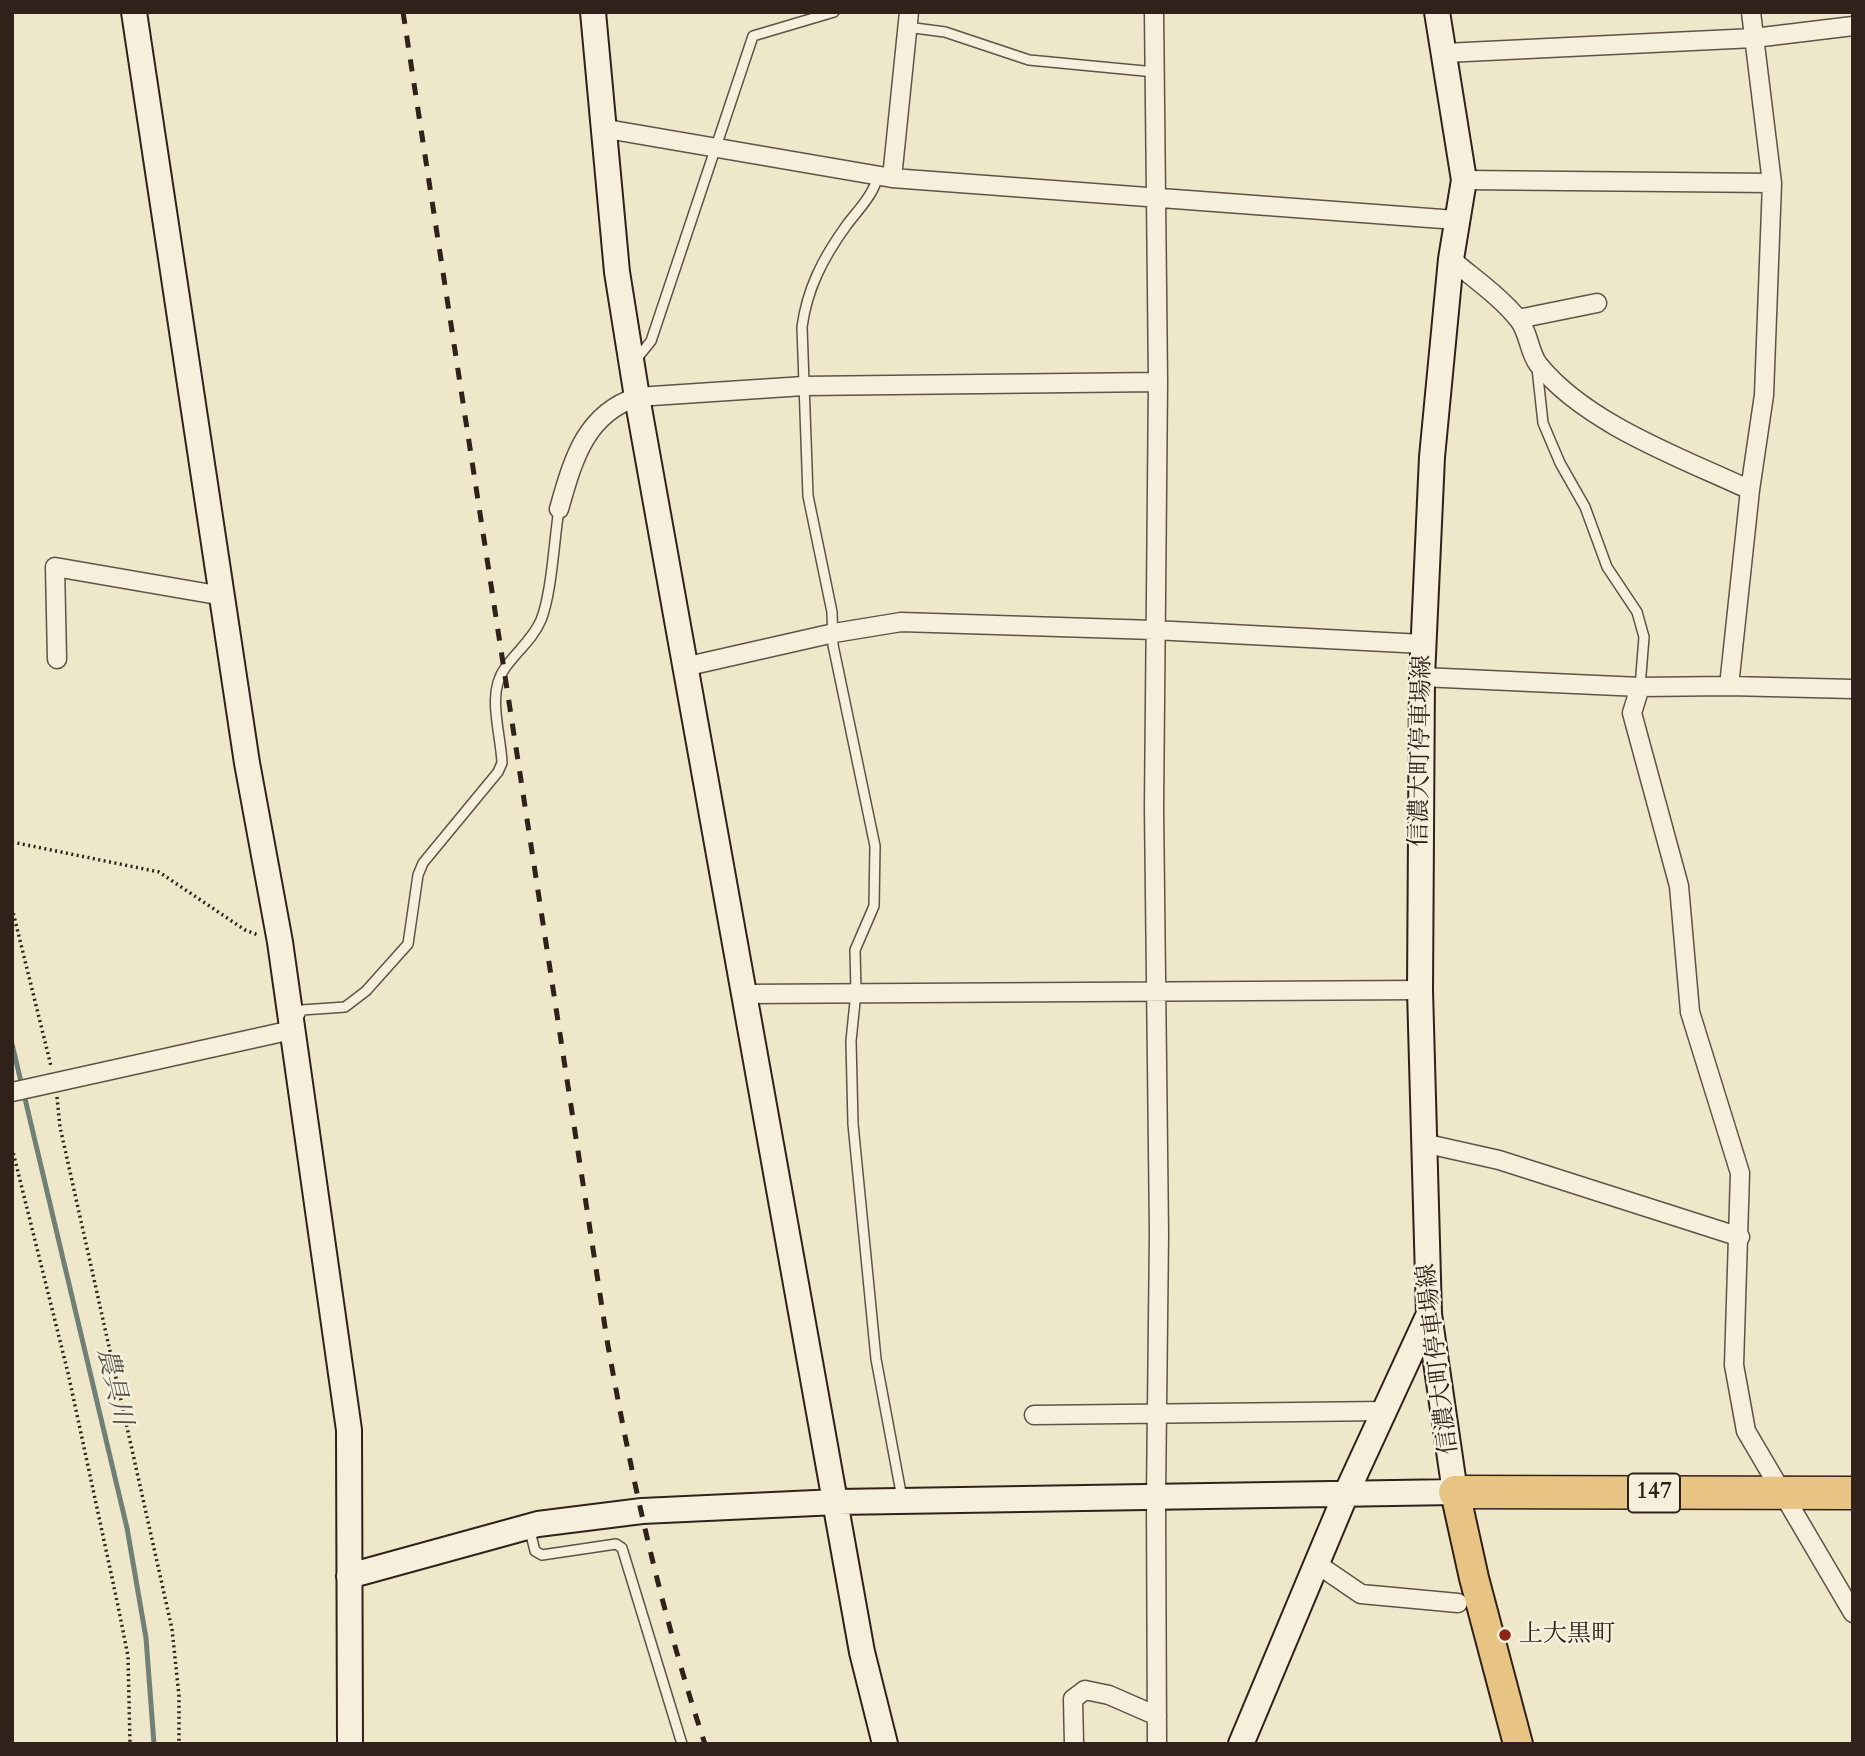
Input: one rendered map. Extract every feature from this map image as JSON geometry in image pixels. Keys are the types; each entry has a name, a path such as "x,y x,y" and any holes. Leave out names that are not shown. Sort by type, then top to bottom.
{"highway":[{"name":"147","path":"1455,1492 1853,1493"}],"main road":[{"path":"1455,1492 1474,1578 1518,1744"}],"street":[{"path":"134,12 247,763 280,943 349,1430 350,1744"},
{"path":"593,12 601,128 617,272 637,397 862,1652 886,1744"},
{"path":"1154,12 1157,72 1158,382 1154,630 1154,992 1159,1234 1157,1744"},
{"name":"信濃大町停車場線","path":"1437,12 1464,180 1451,259 1432,457 1422,677 1420,990 1429,1314 1455,1492"},
{"path":"1729,686 1750,490 1765,395 1772,183 1751,12"},
{"path":"885,176 908,19"},
{"path":"1445,53 1754,38 1853,26"},
{"path":"601,128 885,176 1456,220"},
{"path":"1464,180 1772,183"},
{"path":"1451,259 1518,319 1528,334 1536,362 1585,407 1662,449 1750,490"},
{"path":"1518,319 1597,303"},
{"path":"559,509 570,469 599,417 616,404 637,397 804,386 1158,382"},
{"path":"57,659 55,567 223,596"},
{"path":"684,667 834,633 901,622 1154,630 1423,644"},
{"path":"1422,677 1640,687 1853,689"},
{"path":"1640,687 1632,713 1679,886 1690,1012 1740,1173 1734,1365 1739,1404 1746,1431 1853,1613"},
{"path":"744,993 1420,990"},
{"path":"12,1092 292,1030"},
{"path":"1423,1143 1499,1160 1740,1237"},
{"path":"1241,1744 1345,1496 1429,1314"},
{"path":"1034,1415 1384,1411"},
{"path":"349,1576 529,1527 642,1511 836,1502 1156,1496 1345,1496 1455,1492"},
{"path":"1317,1564 1361,1594 1458,1602"},
{"path":"1074,1744 1073,1699 1085,1690 1109,1695 1157,1716"}],"lane":[{"path":"632,364 651,341 753,36 834,12"},
{"path":"908,19 1029,60 1157,72"},
{"path":"885,176 837,239 806,299 802,327 808,496 834,633 833,645 875,846 874,906 855,950 856,992 851,1041 853,1124 876,1359 902,1501"},
{"path":"1536,362 1543,422 1560,463 1585,507 1607,567 1637,612 1644,637 1640,687"},
{"path":"292,1030 302,1010 345,1007 366,991 408,944 418,875 423,863 498,772 502,762 495,696 498,683 503,670 532,636 541,619 559,509"},
{"path":"529,1527 535,1551 541,1555 616,1545 622,1548 682,1744"}],"path":[{"path":"12,842 87,855 159,872 245,930 280,943"},
{"path":"12,908 172,1629 179,1696 179,1744"},
{"path":"12,1148 68,1373 128,1656 130,1744"}],"waterway":[{"name":"農具川","path":"12,1044 127,1528 146,1638 154,1744"}],"railway":[{"path":"403,12 607,1340 648,1544 674,1644 705,1744"}],"place":[{"name":"上大黒町","path":"1505,1635"}]}
